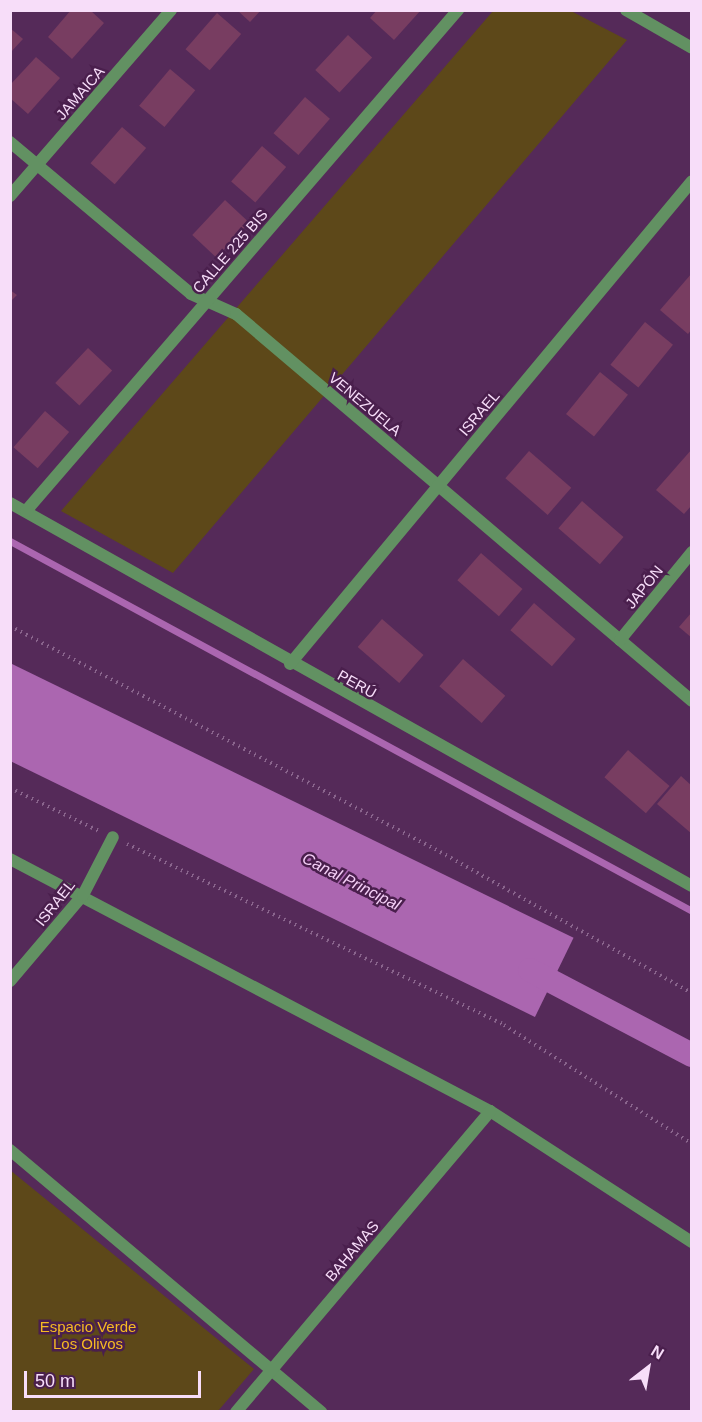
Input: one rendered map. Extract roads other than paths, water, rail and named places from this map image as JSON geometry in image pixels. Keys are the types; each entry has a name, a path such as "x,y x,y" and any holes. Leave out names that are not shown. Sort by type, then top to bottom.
{"street":[{"name":"JAMAICA","path":"10,196 171,10"},
{"name":"CALLE 225 BIS","path":"26,511 458,10"},
{"path":"626,10 692,48"},
{"name":"VENEZUELA","path":"10,142 207,301 236,314 692,701"},
{"name":"ISRAEL","path":"290,664 692,181"},
{"name":"PERÚ","path":"10,503 290,664 692,886"},
{"name":"JAPÓN","path":"620,640 692,552"},
{"name":"ISRAEL","path":"10,981 82,895 113,837"},
{"path":"10,859 490,1111 692,1242"},
{"name":"BAHAMAS","path":"236,1412 490,1111"},
{"path":"10,1150 321,1412"}],"water":[{"path":"10,663 574,938 535,1017 10,761"}],"waterway":[{"path":"10,541 692,911"},
{"name":"Canal Principal","path":"530,970 692,1055"}],"park label":[{"name":"Espacio Verde Los Olivos","path":"88,1334"}]}
